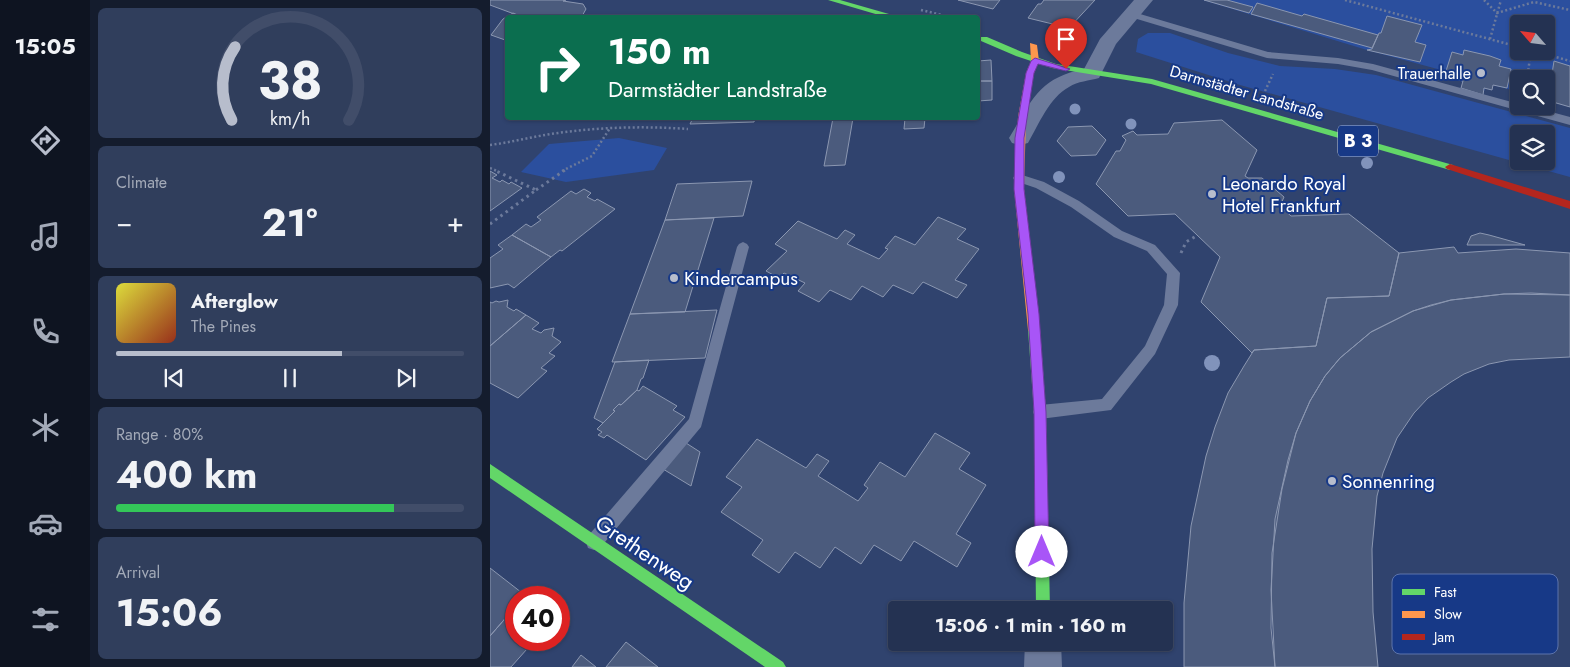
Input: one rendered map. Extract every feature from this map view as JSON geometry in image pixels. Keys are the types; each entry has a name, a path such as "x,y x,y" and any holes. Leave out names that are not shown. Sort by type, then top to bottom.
{"street":[{"path":"832,0 889,15"},
{"path":"1020,138 1052,90 1092,65 1130,14 1144,0"},
{"name":"Darmstädter Landstraße","path":"981,38 1049,49"},
{"name":"Darmstädter Landstraße","path":"981,38 1035,61 1092,65 1279,117 1383,149 1427,159 1570,205"},
{"path":"1033,45 1035,61 1030,73 1020,138 1019,189 1034,314 1040,412 1043,601"},
{"name":"Grethenweg","path":"490,470 778,667"},
{"path":"1043,651 1043,667"}],"lane":[{"path":"1130,14 1267,55 1338,61 1373,67 1570,122"},
{"path":"1019,178 1040,185 1075,204 1118,234 1150,248 1174,273 1171,306 1150,350 1106,405 1040,412"},
{"path":"594,542 696,422 743,247"}],"path":[{"path":"1345,0 1510,45"},
{"path":"1484,0 1497,13"},
{"path":"1490,39 1501,0"},
{"path":"1497,13 1535,1 1570,10"},
{"path":"1555,57 1570,61"},
{"path":"490,224 558,173 592,156 610,128"},
{"path":"490,145 558,133 610,128 688,129"},
{"path":"490,168 536,190"},
{"path":"1186,242 1198,236"}],"shaded area":[{"path":"1203,0 1570,0 1570,107 1555,103 1555,70 1510,70 1510,90 1493,85 1492,90 1485,88 1483,95 1461,88 1463,82 1455,79 1456,74 1367,50"},
{"path":"1148,33 1170,33 1228,53 1280,66 1335,69 1376,75 1510,112 1510,115 1522,115 1570,128 1570,177 1545,170 1555,170 1555,125 1510,125 1510,160 1240,85 1136,52 1138,39"},
{"path":"619,138 667,148 654,170 566,182 521,172 549,144"}],"building":[{"path":"490,0 566,0 563,1 583,4 586,9 583,15 517,15 490,5"},
{"path":"958,0 1000,0 993,9"},
{"path":"1044,0 1095,0 1069,28 1028,18 1038,4 1041,4"},
{"path":"1204,0 1227,0 1253,7 1249,13"},
{"path":"1257,3 1378,35 1372,48 1251,14"},
{"path":"1387,16 1422,25 1415,42 1426,45 1420,62 1367,50 1372,49 1379,33 1381,33"},
{"path":"505,18 505,40 491,35"},
{"name":"Trauerhalle","path":"1464,50 1501,60 1499,66 1511,69 1507,88 1493,85 1492,90 1484,88 1483,95 1461,88 1463,81 1455,79 1457,74 1446,71 1452,52 1463,55"},
{"path":"991,60 992,81 980,81 980,61"},
{"path":"1554,61 1570,66 1570,107 1555,103 1555,70 1553,70"},
{"path":"980,81 992,81 992,100 980,101"},
{"path":"692,120 754,120 754,122 690,124"},
{"path":"833,120 853,120 845,165 824,166"},
{"path":"905,120 925,120 924,128 904,129"},
{"path":"1222,120 1257,150 1245,176 1248,178 1262,178 1284,197 1280,206 1291,216 1349,214 1399,253 1389,296 1327,298 1316,346 1254,350 1252,353 1201,302 1220,257 1175,214 1128,216 1096,184 1116,151 1120,151 1126,140 1122,136 1133,131 1137,135 1168,134 1174,123"},
{"path":"1092,126 1106,140 1096,155 1071,156 1057,141 1068,127"},
{"path":"490,171 497,175 492,178 509,184 511,182 522,188 490,211"},
{"path":"752,181 743,216 665,220 677,184"},
{"path":"584,189 591,193 587,197 595,201 597,199 615,209 562,251 560,250 551,257 512,235 526,224 531,227 541,220 537,217 571,191 576,194"},
{"path":"938,217 966,229 957,239 979,249 955,280 967,285 957,298 923,282 913,294 893,285 883,297 862,286 851,300 830,290 819,302 798,291 805,283 784,273 779,278 766,271 787,251 775,244 798,221 837,239 845,230 855,235 847,244 879,259 888,249 885,248 895,236 915,245"},
{"path":"714,218 685,312 630,314 665,220"},
{"path":"1480,233 1525,245 1467,245 1471,236"},
{"path":"512,235 551,257 514,288 508,284 490,288 490,258 503,249 498,245"},
{"path":"1454,247 1458,253 1516,249 1570,253 1570,295 1504,294 1451,300 1431,305 1413,311 1371,332 1340,358 1325,376 1310,401 1296,433 1282,489 1272,553 1271,628 1275,667 1184,667 1184,603 1191,526 1206,456 1228,393 1254,350 1316,346 1327,298 1389,296 1399,253"},
{"name":"Sonnenring","path":"1531,293 1570,295 1570,357 1509,360 1489,364 1464,374 1428,398 1414,413 1397,438 1383,473 1377,496 1372,549 1373,612 1378,667 1275,667 1271,590 1275,519 1296,433 1310,401 1325,376 1340,358 1371,332 1413,311 1451,300"},
{"path":"508,300 507,307 514,311 516,309 526,315 490,346 490,302"},
{"path":"717,310 705,358 612,362 630,314"},
{"path":"526,315 539,323 532,329 541,333 544,330 554,328 552,336 561,342 549,353 555,356 541,368 547,371 518,398 490,383 490,346"},
{"path":"649,360 637,390 621,405 619,404 603,423 594,418 615,362"},
{"path":"643,386 677,406 673,410 685,417 646,460 607,435 604,438 598,435 602,432 597,429 615,411 613,410 619,404 621,405"},
{"path":"935,433 970,453 959,469 986,485 956,534 971,543 957,567 914,541 901,561 874,545 861,564 835,547 820,568 795,552 779,573 752,555 763,540 721,512 742,487 726,477 757,439 806,468 817,454 829,461 818,476 858,501 868,488 864,485 880,462 905,477"},
{"path":"686,443 700,452 691,486 663,469"},
{"path":"490,568 513,586 505,586 505,619 490,636"},
{"path":"505,619 505,651 525,651 511,667 490,667 490,636"},
{"path":"626,642 658,667 606,667"},
{"path":"581,655 596,667 572,667"}],"traffic: fast":[{"path":"832,0 889,15"},
{"path":"984,39 1019,54 1055,66 1152,82 1450,167"},
{"path":"1034,330 1040,412 1043,601"},
{"path":"490,470 778,667"}],"traffic: slow":[{"path":"1033,45 1035,61 1030,73 1022,117 1019,189 1034,330"}],"traffic: jam":[{"path":"1450,167 1570,205"}],"place":[{"name":"Trauerhalle","path":"1481,73"},
{"name":"Leonardo Royal Hotel Frankfurt","path":"1212,194"},
{"name":"Kindercampus","path":"674,278"},
{"name":"Sonnenring","path":"1332,481"}],"route":[{"path":"1042,552 1040,412 1034,314 1019,189 1020,138 1030,73 1035,61 1066,69"}]}
